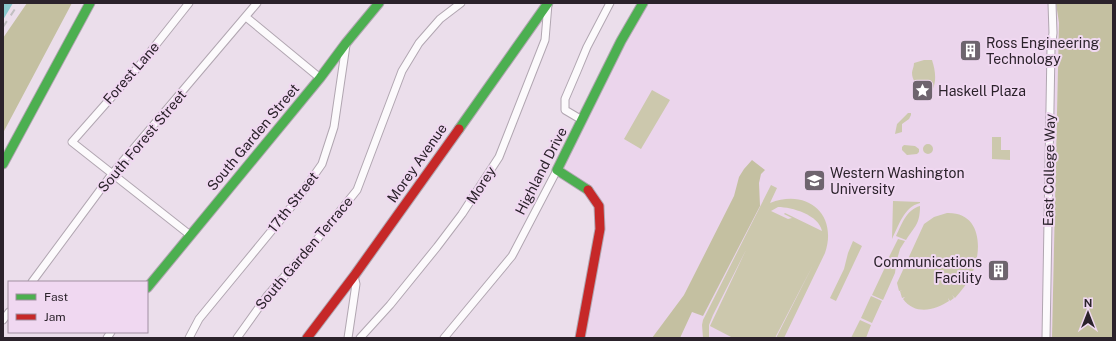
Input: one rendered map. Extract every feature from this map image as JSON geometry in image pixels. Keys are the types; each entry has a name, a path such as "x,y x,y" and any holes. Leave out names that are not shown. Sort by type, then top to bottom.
{"street":[{"path":"3,164 90,3"},
{"name":"Forest Lane","path":"112,174 72,142 138,66 189,3"},
{"name":"South Forest Street","path":"33,281 112,174 257,3"},
{"name":"South Garden Street","path":"148,287 320,78 346,43 379,3"},
{"name":"South Garden Terrace","path":"237,338 267,296 315,242 357,190 402,71 419,43 440,19 461,3"},
{"name":"Morey Avenue","path":"307,338 354,276 548,3"},
{"name":"Morey","path":"360,338 390,305 437,247 462,214 500,157 545,40 548,3"},
{"path":"582,120 565,110 565,100 587,47 610,3"},
{"name":"Highland Drive","path":"444,338 512,256 557,170 621,40 643,3"},
{"name":"East College Way","path":"1046,338 1052,3"},
{"path":"246,16 320,78"},
{"name":"17th Street","path":"189,338 199,319 296,201 322,164 334,127 346,43"},
{"path":"557,170 589,191 599,206 600,229 580,338"},
{"path":"112,174 190,235"},
{"path":"348,338 356,284 354,276"}],"shaded area":[{"path":"27,3 72,3 3,133 3,38"},
{"name":"Western Washington University","path":"643,3 1056,3 1059,23 1052,338 580,338 599,206 557,170"},
{"path":"1056,3 1113,3 1113,338 1052,338 1059,23"},
{"path":"924,60 932,60 935,71 935,82 929,96 925,100 920,101 915,96 917,93 917,87 912,76 912,72 914,63"},
{"path":"652,90 670,100 641,149 624,139"},
{"path":"908,113 911,113 911,115 909,119 902,124 902,132 895,134 897,124"},
{"path":"992,137 1001,137 1001,150 1010,150 1010,160 992,159"},
{"path":"926,144 930,144 932,145 932,153 926,154 923,151 923,147"},
{"path":"904,145 915,146 919,149 919,152 917,154 907,155 902,150"},
{"path":"752,160 765,170 761,174 759,183 760,206 703,316 692,312 680,338 652,338 684,295 734,196 739,177"},
{"path":"771,185 777,188 770,203 784,199 796,199 808,202 817,208 827,227 828,239 825,253 784,338 776,338 813,265 775,338 733,338 710,326 746,250 713,315 709,325 709,338 703,338 703,320","holes":["778,207 797,210 810,216 816,220 822,231 785,213 784,214 792,218 788,219 771,211"]},
{"path":"893,201 920,203 914,205 906,212 892,239"},
{"path":"920,206 918,221 906,240 896,236 908,214"},
{"path":"947,213 965,217 975,230 978,247 975,266 967,283 955,298 952,295 954,298 950,301 948,298 949,301 937,307 925,310 919,309 908,304 903,299 905,297 902,298 900,291 903,290 899,291 897,283 924,224 934,217"},
{"path":"898,239 905,241 900,249 896,263 888,259"},
{"path":"853,241 862,246 836,301 830,298 844,269"},
{"path":"888,261 896,265 895,273 883,300 872,295"},
{"path":"871,296 882,301 872,323 861,318"},
{"path":"860,320 871,325 866,338 851,338"}],"water":[{"path":"3,3 13,3 3,20"}],"railway":[{"path":"3,27 19,3"}],"traffic: fast":[{"path":"3,164 90,3"},
{"path":"148,287 320,78 346,43 379,3"},
{"path":"459,129 548,3"},
{"path":"588,190 557,170 621,41 643,3"}],"traffic: jam":[{"path":"307,338 354,276 459,129"},
{"path":"580,338 600,229 599,206 588,190"}],"place":[{"name":"Ross Engineering Technology","path":"970,51"},
{"name":"Haskell Plaza","path":"923,91"},
{"name":"Western Washington University","path":"814,181"},
{"name":"Communications Facility","path":"998,270"}]}
